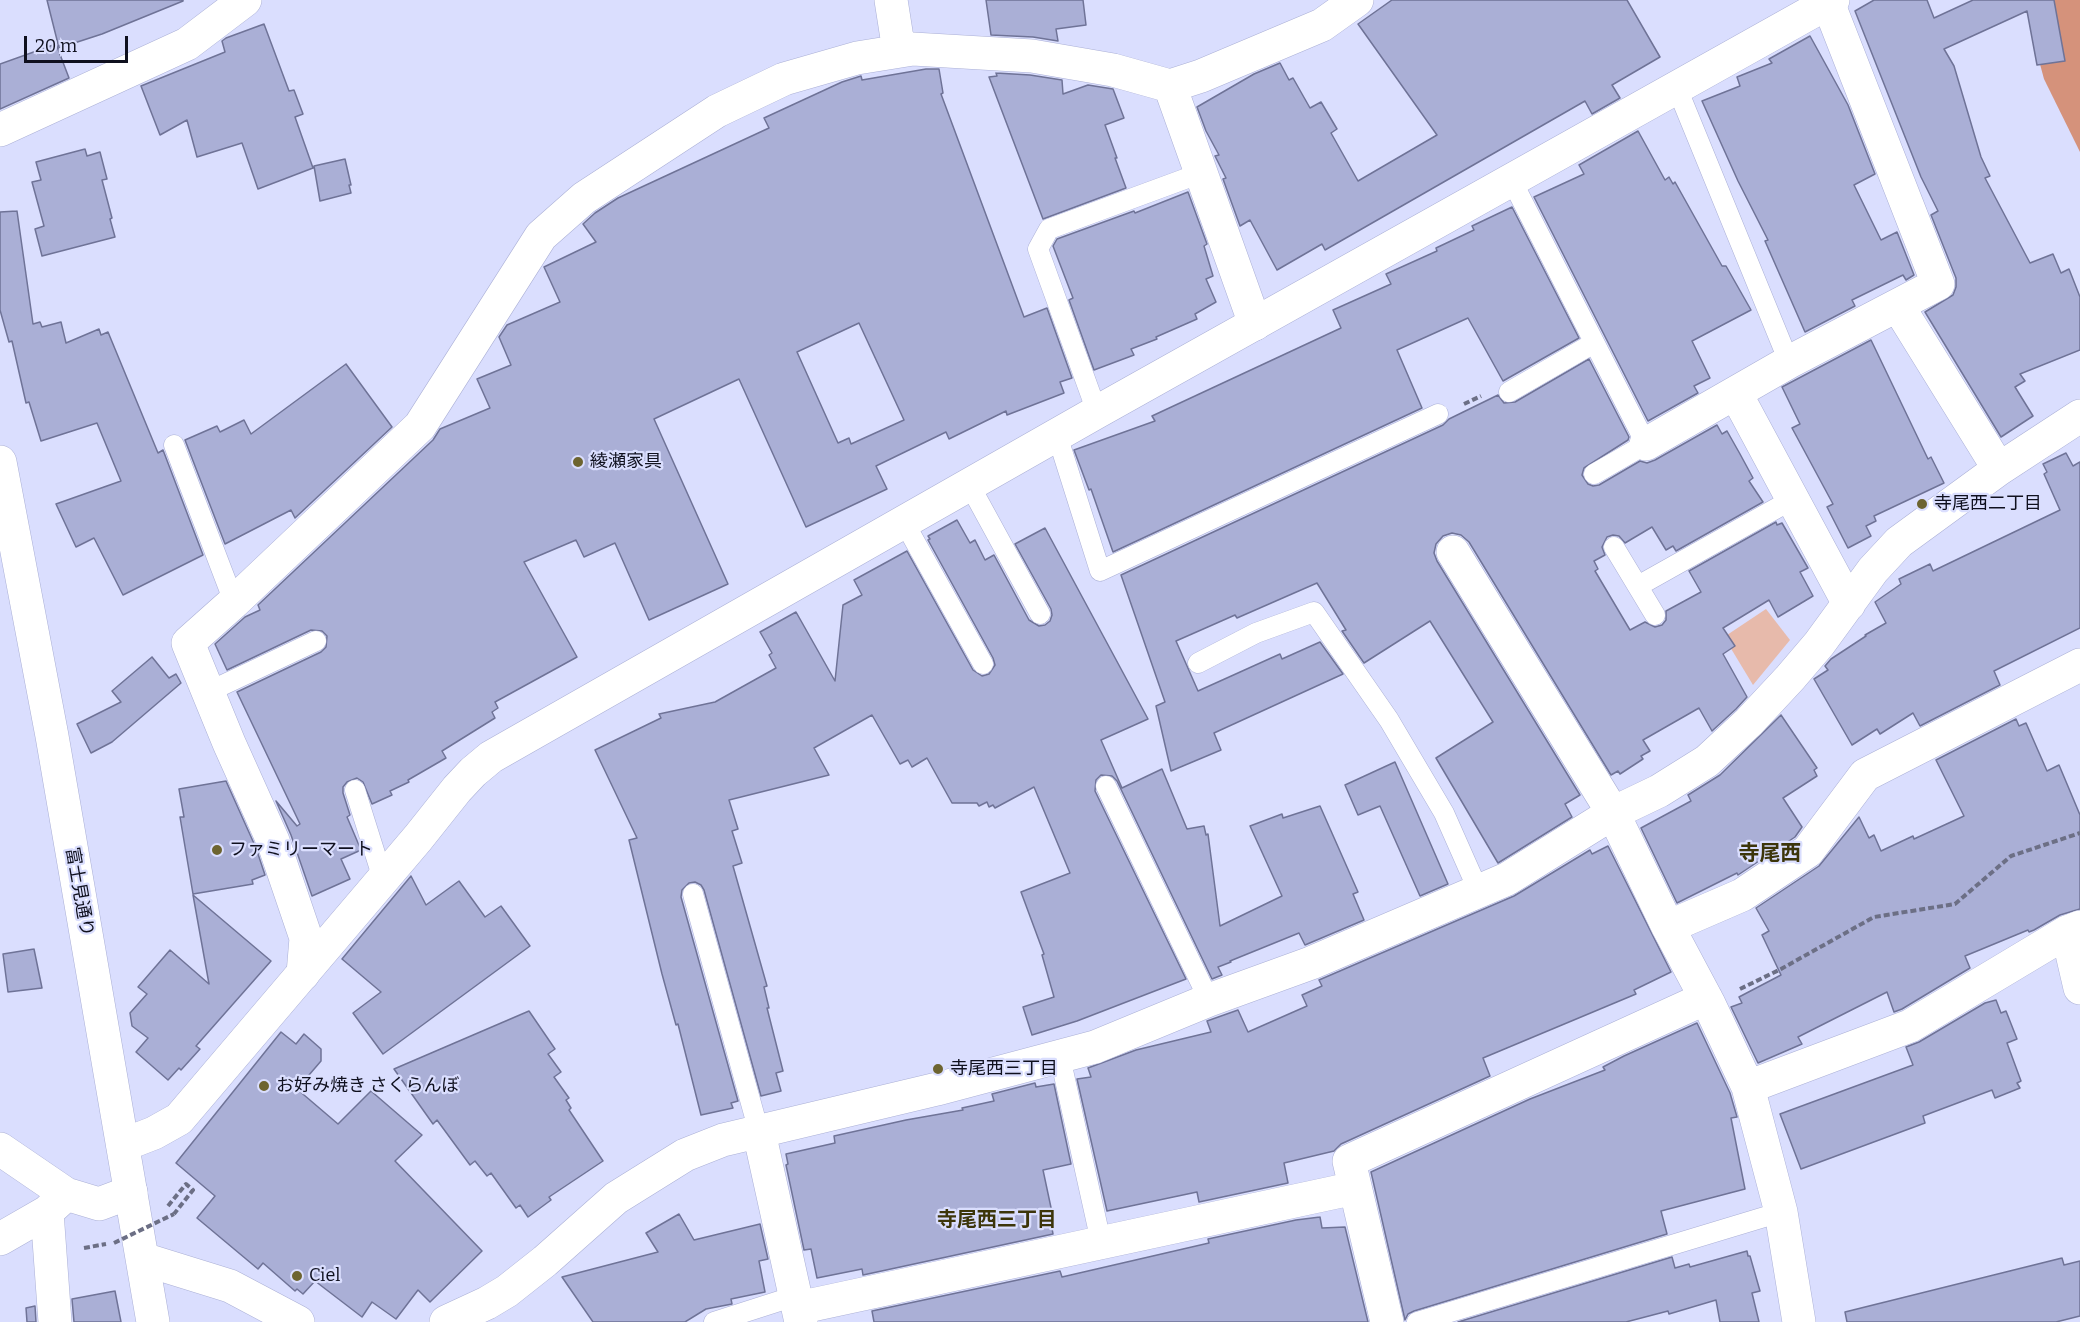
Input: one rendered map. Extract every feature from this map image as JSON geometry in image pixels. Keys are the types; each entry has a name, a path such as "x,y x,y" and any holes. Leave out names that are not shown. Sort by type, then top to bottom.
{"street":[{"path":"0,130 187,44 245,0"},
{"path":"891,0 899,51"},
{"path":"303,974 306,938 273,841 188,643 420,426 541,236 584,198 717,111 784,79 857,58 913,49 1032,56 1113,70 1170,86 1201,76 1322,25 1357,0"},
{"path":"123,1145 154,1133 179,1119 457,789 472,772 491,757 969,484 1830,1 1938,284 1789,362 1646,444"},
{"path":"1170,86 1255,324"},
{"path":"1898,306 1999,469"},
{"path":"1736,394 1849,604"},
{"path":"446,1322 507,1291 545,1261 616,1198 685,1155 723,1140 1095,1047 1209,1000 1311,963 1507,879 1612,813 1659,791 1707,761 1749,722 1790,678 1819,644 1873,570 1899,542 1999,469 2080,416"},
{"name":"富士見通り","path":"0,462 52,736 153,1322"},
{"path":"1453,552 1612,813 1668,927 1708,1001 1748,1087 1781,1212 1799,1322"},
{"path":"1668,927 1742,895 1808,851 1865,775 2080,665"},
{"path":"1748,1087 1910,1026 2073,930 2080,988"},
{"path":"1387,1322 1349,1161 1708,1001"},
{"path":"759,1132 798,1309 1355,1188"},
{"path":"0,1149 56,1203 55,1322"},
{"path":"0,1239 56,1203 99,1204 131,1192"},
{"path":"143,1259 230,1286 298,1322"}],"lane":[{"path":"1677,88 1789,362"},
{"path":"1097,412 1038,249 1049,229 1201,173"},
{"path":"1511,179 1646,444 1594,474"},
{"path":"1509,392 1594,343"},
{"path":"1057,435 1100,571 1438,414"},
{"path":"174,445 234,602"},
{"path":"969,484 1040,614"},
{"path":"1638,586 1793,499"},
{"path":"904,522 983,664"},
{"path":"1614,547 1655,615"},
{"path":"1198,663 1257,633 1314,612 1389,720 1444,813 1479,892"},
{"path":"208,692 316,641"},
{"path":"1106,786 1209,1000"},
{"path":"355,790 383,879"},
{"path":"693,894 759,1132"},
{"path":"1060,1057 1101,1242"},
{"path":"1417,1322 1781,1212"},
{"path":"714,1322 798,1309"}],"path":[{"path":"1438,414 1484,394 1490,404 1509,392"},
{"path":"1708,1001 1781,969 1874,917 1954,904 2011,856 2080,833"},
{"path":"78,1249 114,1243 174,1214 193,1190 186,1184 167,1207"}],"shaded area":[{"path":"2038,0 2080,0 2080,152 2044,79 2033,38"},
{"path":"1766,609 1790,640 1753,685 1724,637"}],"building":[{"path":"47,0 183,1 102,34 59,48"},
{"path":"986,0 1083,0 1086,25 1056,29 1058,41 991,35"},
{"path":"1392,0 1627,0 1660,57 1612,85 1620,98 1592,114 1585,101 1325,250 1322,244 1277,270 1250,220 1240,226 1223,179 1226,178 1215,156 1219,155 1206,131 1197,107 1254,74 1280,63 1289,80 1293,78 1310,108 1321,102 1337,129 1331,133 1358,181 1437,135 1358,24"},
{"path":"1874,0 1927,0 1934,18 1973,0 2054,0 2065,61 2037,65 2027,11 1944,49 1954,66 1981,157 1990,176 1985,178 2030,263 2053,254 2061,273 2069,269 2080,297 2080,350 2020,374 2025,381 2015,387 2033,416 2001,437 1925,312 1953,295 1956,278 1931,215 1938,211 1921,177 1855,11"},
{"path":"264,24 289,91 294,90 303,114 295,117 313,168 258,189 242,143 197,157 187,120 160,135 141,86 225,52 222,41 226,38"},
{"path":"1810,36 1848,105 1875,174 1854,185 1881,240 1897,232 1914,275 1906,280 1903,275 1852,300 1855,306 1805,332 1765,241 1768,240 1702,101 1740,86 1737,77 1772,63 1769,59"},
{"path":"56,44 69,78 0,109 0,64"},
{"path":"926,69 939,69 943,93 941,94 1024,317 1047,308 1072,378 1060,382 1064,393 1007,415 1006,411 949,439 946,432 876,466 887,489 806,527 739,379 654,419 728,584 649,620 615,543 584,557 576,540 524,562 577,657 495,702 498,708 492,712 495,718 442,751 446,758 408,780 409,782 390,791 392,795 372,804 363,782 357,778 347,782 343,787 343,793 350,815 347,817 361,850 341,859 350,879 312,896 291,835 276,801 297,826 300,824 237,692 321,652 326,647 327,636 322,631 311,630 227,670 215,644 245,617 260,610 258,605 433,440 440,429 490,408 477,379 511,365 499,337 507,325 560,302 544,267 596,242 583,224 595,213 618,198 769,128 764,118 842,82 861,76 862,80","holes":["859,323 904,420 851,444 849,438 838,443 797,352"]},
{"path":"996,73 1062,80 1063,94 1088,85 1113,89 1124,118 1105,125 1126,188 1043,219 989,77 997,76"},
{"path":"1638,131 1665,180 1669,177 1673,184 1675,182 1722,266 1726,266 1751,310 1692,341 1710,378 1694,386 1698,393 1648,421 1534,197 1584,174 1579,165"},
{"path":"85,149 87,156 100,152 107,179 102,180 115,237 42,256 35,229 44,226 32,182 41,180 36,162"},
{"path":"345,159 351,193 320,201 314,166"},
{"path":"1188,192 1207,244 1204,246 1213,276 1206,279 1216,302 1195,314 1197,319 1131,349 1134,355 1094,370 1069,300 1073,298 1053,246 1057,239 1134,211 1135,213"},
{"path":"1512,207 1579,338 1503,381 1468,318 1397,350 1422,408 1113,552 1091,489 1089,490 1074,450 1155,421 1152,416 1341,328 1333,310 1391,284 1386,274 1437,251 1436,248 1474,230 1472,226"},
{"path":"17,211 33,324 40,322 42,327 61,322 66,343 99,329 101,335 108,332 158,453 163,450 203,555 123,595 94,538 76,547 56,504 121,481 97,423 41,441 29,402 26,403 12,341 9,342 0,310 0,212"},
{"path":"1871,340 1928,459 1931,457 1944,483 1874,516 1876,521 1866,526 1871,536 1848,548 1827,507 1833,504 1792,428 1800,424 1782,387"},
{"path":"1589,359 1629,437 1628,440 1584,468 1582,475 1588,484 1599,485 1640,461 1647,463 1655,460 1717,425 1722,434 1727,431 1753,478 1749,481 1763,502 1676,551 1673,546 1666,550 1652,527 1625,543 1619,536 1607,537 1602,547 1605,555 1594,561 1598,569 1595,571 1630,630 1645,622 1655,627 1662,625 1666,620 1666,611 1701,592 1689,571 1776,522 1777,525 1782,523 1808,568 1800,572 1813,596 1778,617 1769,600 1723,628 1735,646 1723,654 1747,697 1736,709 1712,731 1699,708 1643,740 1650,751 1641,756 1643,759 1620,774 1618,771 1611,775 1469,542 1461,535 1452,533 1443,536 1436,544 1434,553 1437,561 1580,795 1565,804 1572,817 1498,863 1436,758 1493,722 1430,621 1364,663 1342,631 1346,630 1317,583 1237,618 1235,615 1176,641 1198,691 1280,654 1282,659 1320,642 1343,674 1214,733 1221,750 1171,771 1156,706 1165,702 1121,575 1443,425 1449,419 1498,395 1504,403 1515,402"},
{"path":"346,364 392,427 295,518 291,510 225,544 185,440 217,426 220,432 244,420 251,434"},
{"path":"2066,453 2073,466 2080,462 2080,628 1994,671 2000,685 1920,726 1913,713 1880,734 1877,729 1852,745 1814,679 1828,670 1825,666 1831,659 1886,623 1875,602 1901,584 1899,579 1930,564 1933,571 2060,510 2044,474 2047,472 2043,464"},
{"path":"957,520 970,543 975,540 985,560 994,555 1029,620 1039,626 1050,621 1051,609 1015,544 1045,528 1148,719 1101,740 1122,788 1162,769 1187,829 1204,826 1206,835 1208,834 1220,926 1282,896 1250,826 1282,814 1283,818 1320,806 1358,892 1353,894 1364,920 1305,945 1299,933 1218,967 1222,975 1212,979 1117,781 1112,776 1101,775 1096,780 1095,791 1186,979 1077,1021 1032,1035 1023,1007 1054,997 1042,955 1044,954 1021,892 1070,873 1034,787 995,808 993,805 989,807 987,802 979,806 977,803 952,803 927,758 912,767 908,760 900,764 872,715 814,748 829,775 729,800 738,829 732,831 742,863 733,866 767,986 764,987 769,1008 767,1008 783,1071 776,1073 781,1091 761,1096 704,890 695,882 689,883 682,890 681,897 738,1101 731,1103 733,1108 701,1115 678,1024 676,1025 662,974 629,840 637,838 595,750 661,718 659,714 715,702 776,668 769,655 772,653 760,632 796,612 835,681 843,605 862,595 854,580 907,551 973,670 982,676 989,674 995,665 993,658 928,540 930,539 928,536"},
{"path":"152,657 169,678 176,674 181,683 112,742 91,753 77,724 121,702 112,691"},
{"path":"1781,715 1817,768 1814,770 1817,776 1783,798 1802,827 1795,837 1738,875 1737,873 1677,903 1641,828 1691,801 1688,795 1720,775"},
{"path":"2016,719 2019,726 2026,723 2047,771 2059,765 2080,815 2080,909 2060,915 2034,930 2029,932 2028,930 1965,956 1970,968 1902,1009 1894,1012 1887,992 1798,1037 1802,1044 1758,1063 1731,1007 1742,1003 1739,997 1781,975 1762,935 1769,931 1756,908 1819,866 1859,817 1869,838 1874,835 1881,851 1964,816 1936,760"},
{"path":"1395,762 1448,884 1420,896 1380,806 1358,815 1345,785"},
{"name":"ファミリーマート","path":"226,781 256,848 265,875 252,880 253,884 193,894 180,817 184,817 179,789"},
{"path":"1608,846 1671,972 1634,990 1636,994 1483,1058 1490,1076 1341,1144 1334,1151 1284,1163 1288,1183 1199,1202 1197,1192 1107,1211 1077,1079 1091,1077 1088,1068 1136,1050 1211,1032 1207,1021 1238,1010 1248,1032 1307,1006 1302,995 1322,986 1319,980 1514,896 1590,850 1592,854"},
{"path":"411,876 426,905 459,881 485,917 501,906 530,946 383,1054 353,1013 381,992 342,959"},
{"path":"193,895 271,961 196,1046 200,1049 181,1070 179,1068 168,1080 136,1052 148,1038 132,1026 130,1013 147,994 138,987 170,950 209,984"},
{"path":"34,949 42,988 8,992 3,954"},
{"path":"1996,1000 2001,1013 2006,1011 2017,1039 2007,1043 2021,1081 2017,1083 2020,1088 1995,1098 1992,1090 1923,1116 1925,1123 1801,1169 1780,1114 1913,1065 1906,1047 1919,1042 1985,1003"},
{"path":"529,1011 555,1049 548,1054 561,1072 554,1077 569,1098 566,1100 571,1108 569,1110 603,1161 549,1197 551,1200 528,1217 520,1205 516,1208 491,1173 487,1176 475,1161 470,1165 437,1120 433,1124 394,1069"},
{"path":"1697,1023 1730,1093 1737,1117 1731,1118 1745,1189 1661,1211 1667,1234 1414,1311 1408,1314 1405,1320 1371,1172 1530,1099 1605,1070 1603,1067 1624,1056"},
{"path":"281,1032 296,1044 304,1034 321,1049 321,1061 297,1089 338,1124 371,1091 422,1135 395,1161 482,1251 430,1302 418,1290 396,1319 372,1302 362,1317 315,1281 303,1294 297,1289 295,1291 263,1263 258,1269 197,1218 215,1196 176,1163"},
{"path":"1035,1083 1036,1087 1054,1084 1071,1164 1043,1170 1053,1217 1050,1218 1053,1234 863,1275 862,1269 817,1278 811,1249 804,1250 786,1165 788,1164 786,1154 835,1143 834,1136 963,1110 962,1108 994,1101 992,1094"},
{"path":"679,1214 694,1240 760,1224 768,1259 759,1261 765,1292 731,1299 732,1304 706,1309 685,1322 593,1322 562,1277 658,1252 646,1233"},
{"path":"1320,1217 1322,1228 1345,1227 1368,1322 874,1322 872,1311 1060,1271 1062,1277 1209,1243 1208,1239"},
{"path":"1747,1251 1760,1291 1752,1293 1759,1322 1720,1322 1716,1300 1669,1314 1668,1311 1626,1322 1458,1322 1672,1257 1675,1268 1689,1264 1690,1267"},
{"path":"2062,1258 2064,1265 2080,1261 2080,1316 2056,1322 1847,1322 1845,1312"},
{"path":"115,1291 121,1322 74,1322 72,1299"},
{"path":"35,1306 36,1322 27,1322 26,1308"}],"place":[{"name":"綾瀬家具","path":"578,462"},
{"name":"寺尾西二丁目","path":"1922,504"},
{"name":"ファミリーマート","path":"217,850"},
{"name":"寺尾西三丁目","path":"938,1069"},
{"name":"お好み焼き さくらんぼ","path":"264,1086"},
{"name":"Ciel","path":"297,1276"}],"district":[{"name":"寺尾西","path":"1770,854"},
{"name":"寺尾西三丁目","path":"997,1220"}]}
